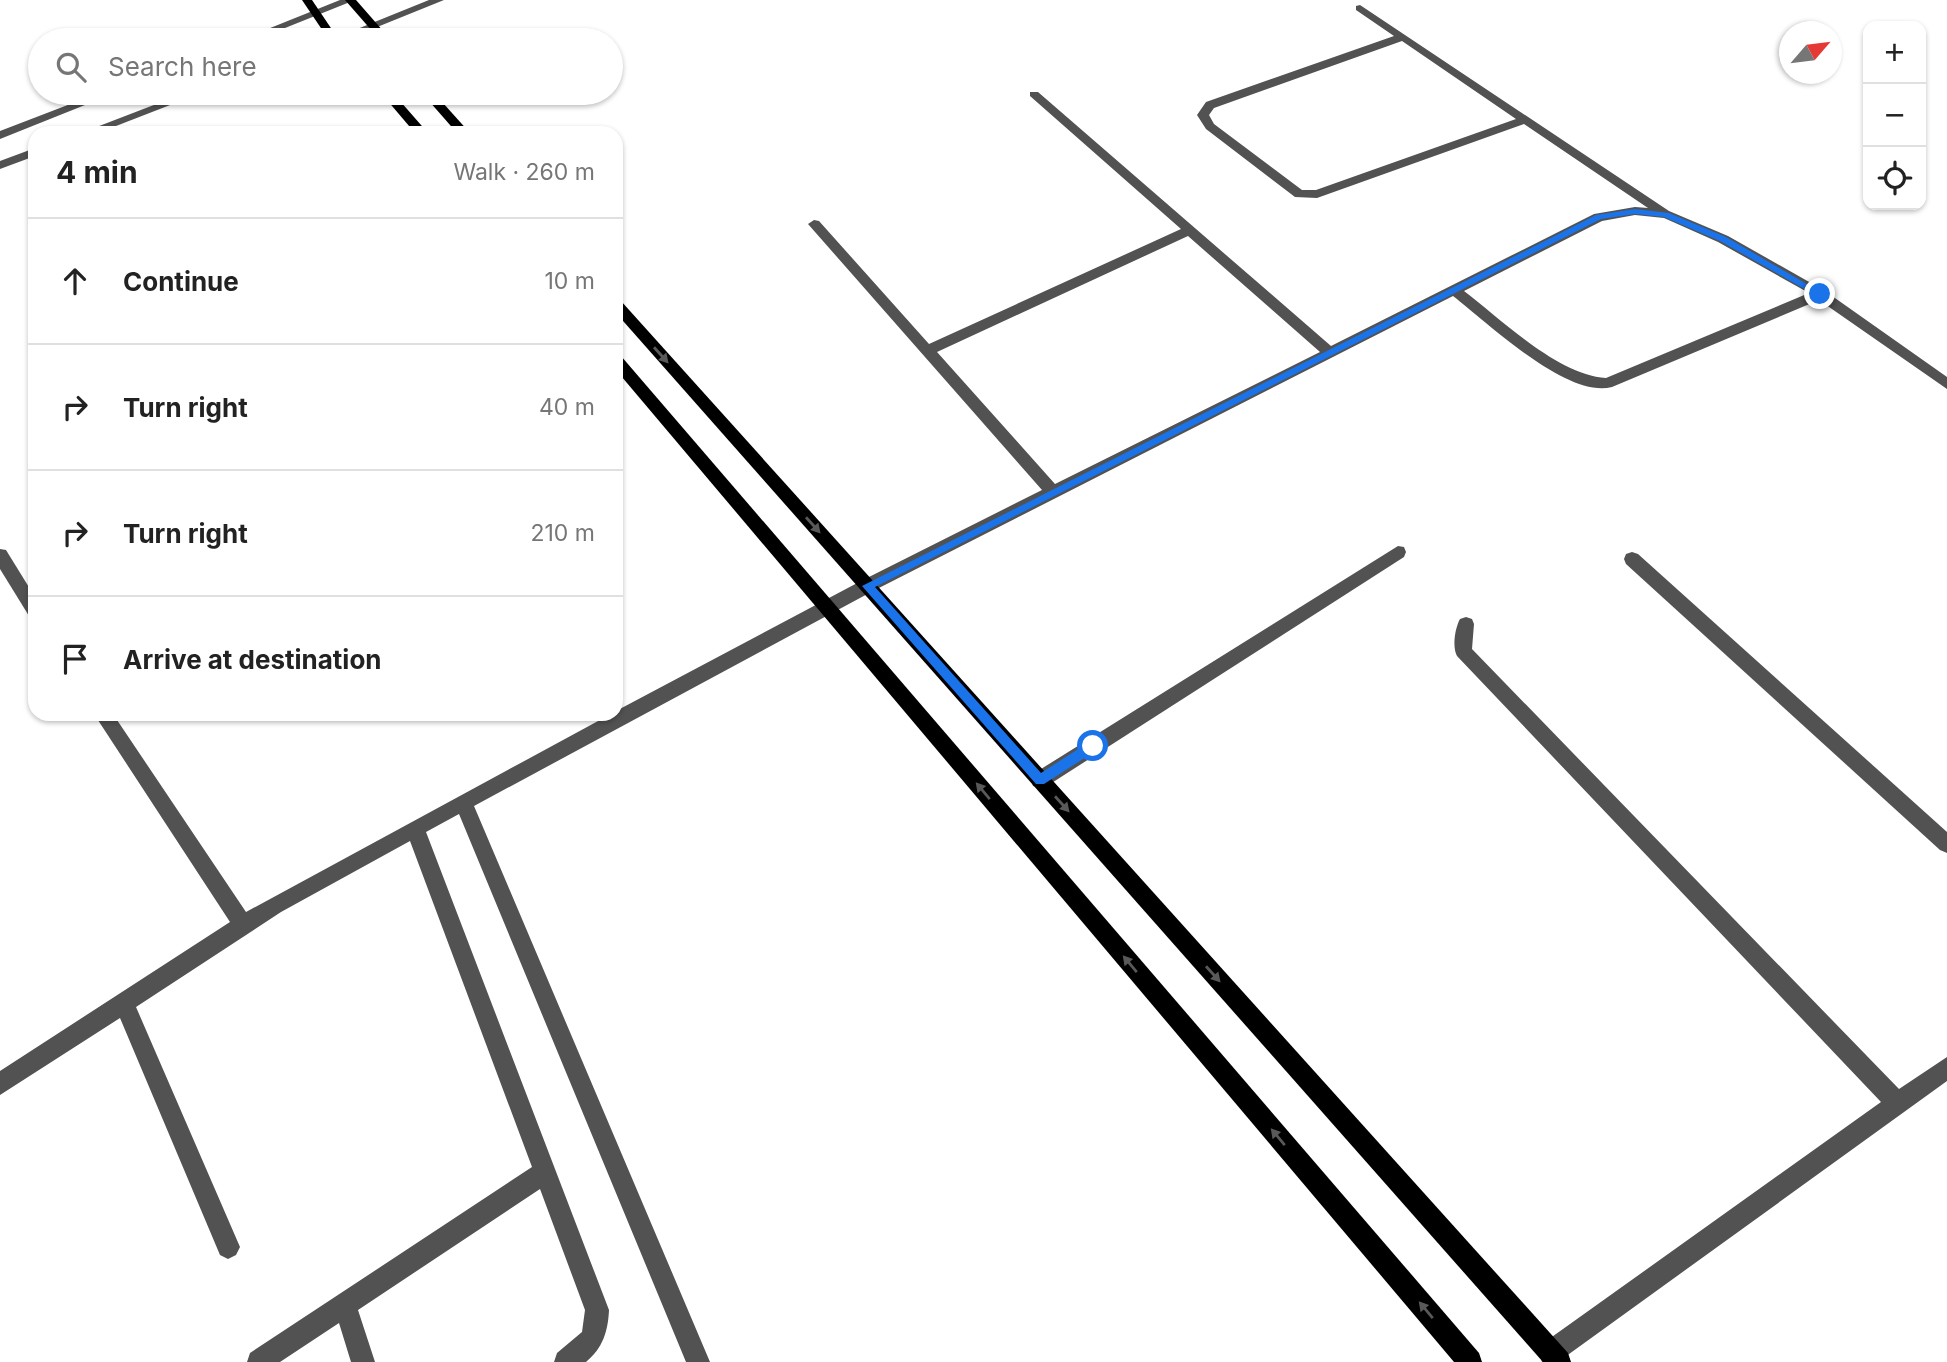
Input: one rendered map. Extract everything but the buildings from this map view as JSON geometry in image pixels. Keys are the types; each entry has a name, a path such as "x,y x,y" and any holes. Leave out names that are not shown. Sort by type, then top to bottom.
{"main road":[{"path":"307,0 327,28"},
{"path":"350,0 376,28"},
{"path":"398,105 416,126"},
{"path":"439,105 458,126"},
{"path":"623,312 1555,1357"},
{"path":"623,368 1470,1362"}],"street":[{"path":"278,28 350,0"},
{"path":"366,28 439,0"},
{"path":"1360,8 1666,215 1723,239 1820,294 1947,384"},
{"path":"1403,37 1210,105 1203,115 1210,126 1285,186 1299,194 1317,194 1525,120"},
{"path":"1034,94 1330,353"},
{"path":"0,135 78,105"},
{"path":"106,126 163,105"},
{"path":"0,165 28,155"},
{"path":"623,717 867,586 1599,217 1635,211 1666,215"},
{"path":"814,224 1053,492"},
{"path":"927,351 1190,230"},
{"path":"1454,290 1559,370 1586,382 1607,383 1820,294"},
{"path":"1040,780 1398,552"},
{"path":"0,555 28,600"},
{"path":"1632,559 1947,844"},
{"path":"1466,624 1464,651 1898,1104"},
{"path":"108,721 243,925"},
{"path":"0,1084 274,905 616,721"},
{"path":"463,802 698,1362"},
{"path":"415,828 597,1310 597,1332 586,1348 566,1362"},
{"path":"124,1003 228,1247"},
{"path":"1555,1357 1947,1068"},
{"path":"259,1362 545,1172"},
{"path":"345,1305 363,1362"}],"route":[{"path":"1093,746 1040,780 867,586 1599,217 1635,211 1666,215 1723,239 1820,294"}]}
